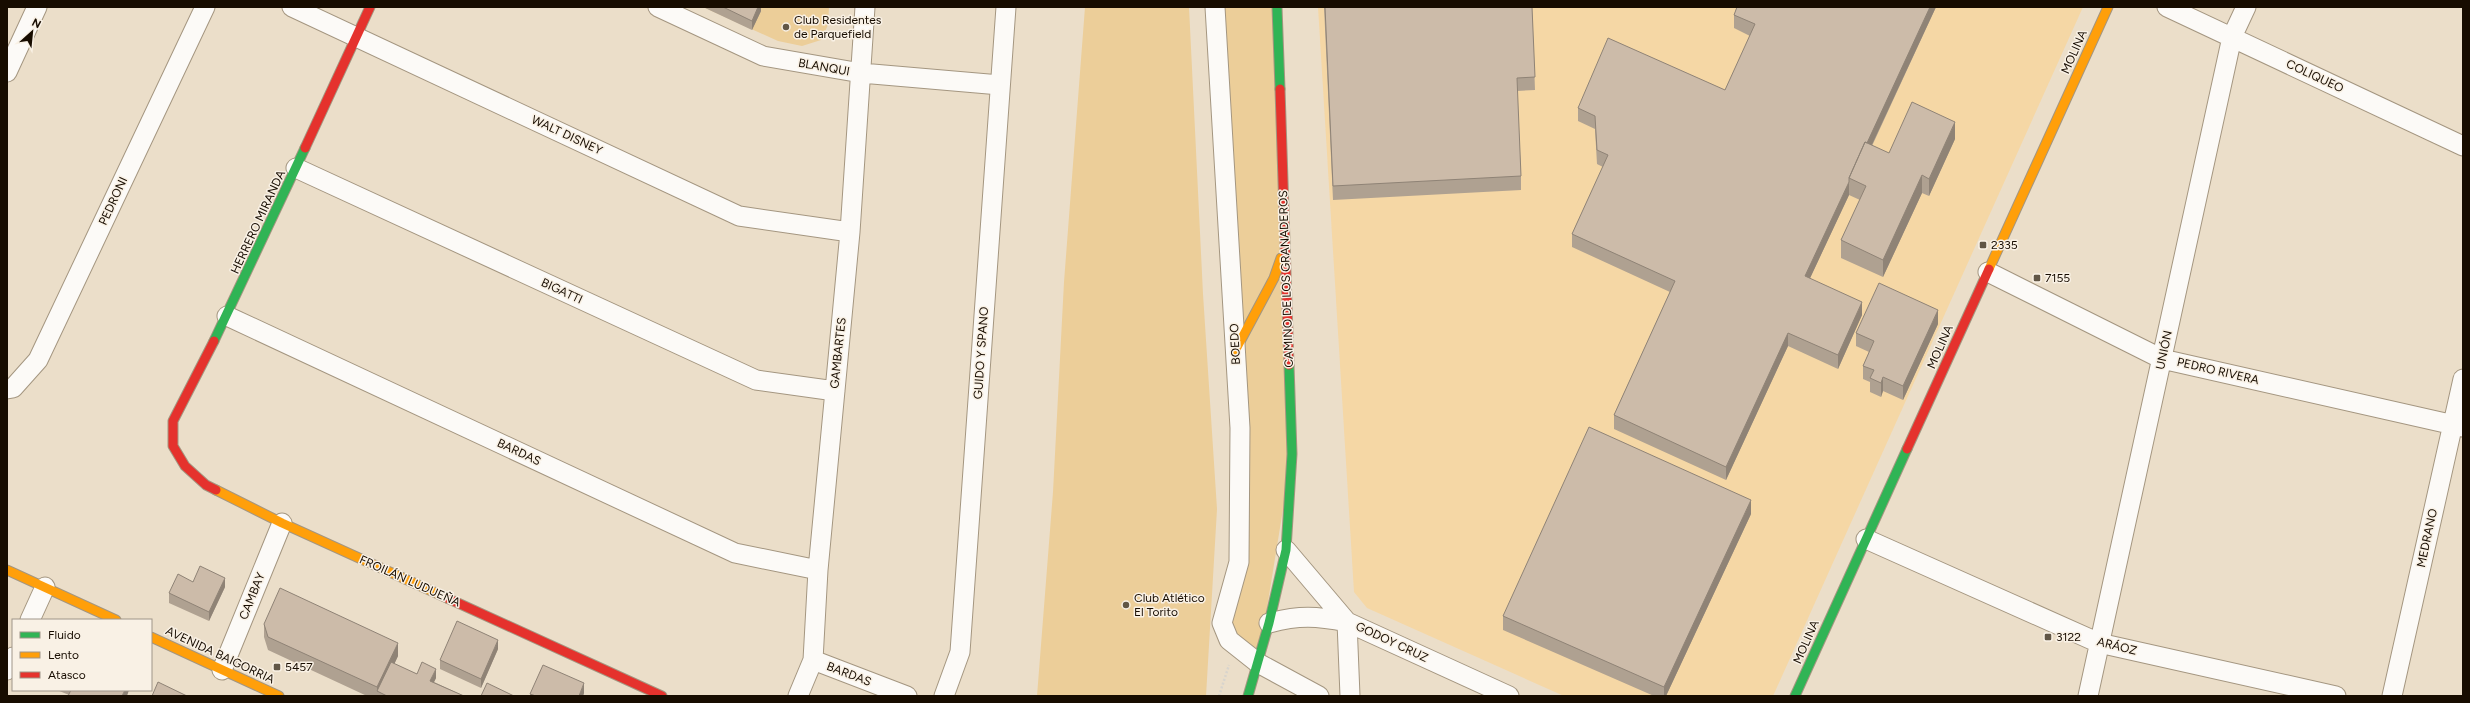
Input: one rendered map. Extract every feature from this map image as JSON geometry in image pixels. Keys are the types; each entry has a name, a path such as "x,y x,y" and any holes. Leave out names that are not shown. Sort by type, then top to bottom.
{"street":[{"path":"7,72 37,7"},
{"name":"PEDRONI","path":"10,388 38,360 205,7"},
{"name":"WALT DISNEY","path":"292,7 739,216 850,232"},
{"name":"HERRERO MIRANDA","path":"173,446 173,422 227,316 370,7"},
{"name":"BLANQUI","path":"658,7 763,56 861,73 1000,85"},
{"name":"GAMBARTES","path":"798,696 813,660 818,570 850,232 865,7"},
{"name":"GUIDO Y SPANO","path":"944,696 960,652 1006,7"},
{"name":"BOEDO","path":"1215,7 1240,428 1239,562 1222,623 1229,640 1258,663 1319,696"},
{"name":"CAMINO DE LOS GRANADEROS","path":"1269,623 1286,550 1292,454 1276,7"},
{"name":"MOLINA","path":"1795,696 2108,7"},
{"name":"COLIQUEO","path":"2167,7 2463,146"},
{"name":"UNIÓN","path":"2088,696 2232,38 2246,7"},
{"name":"BIGATTI","path":"296,168 756,380 835,391"},
{"path":"1235,351 1274,278 1285,245"},
{"name":"PEDRO RIVERA","path":"1988,272 2162,359 2458,426"},
{"name":"BARDAS","path":"227,316 735,553 818,570"},
{"name":"MEDRANO","path":"2392,696 2458,426 2463,379"},
{"name":"FROILÁN LUDUEÑA","path":"173,446 185,466 206,485 282,523 662,696"},
{"name":"CAMBAY","path":"222,670 282,523"},
{"name":"ARÁOZ","path":"1866,539 2099,643 2336,696"},
{"path":"1286,550 1347,622 1350,696"},
{"path":"7,570 114,619"},
{"path":"30,619 45,587"},
{"name":"GODOY CRUZ","path":"1269,623 1295,616 1320,616 1347,622 1509,696"},
{"path":"1248,696 1269,623"},
{"name":"AVENIDA BAIGORRIA","path":"152,636 279,696"},
{"path":"7,670 12,659"},
{"name":"BARDAS","path":"813,660 907,696"}],"shaded area":[{"name":"Club Residentes de Parquefield","path":"703,7 829,7 828,25 821,40 802,46 778,41"},
{"path":"1085,7 1189,7 1203,294 1217,509 1206,696 1037,696 1053,492 1064,282"},
{"path":"1215,7 1277,7 1292,454 1258,663 1229,640 1239,562"},
{"path":"1318,7 2083,7 1773,696 1564,696 1367,608 1354,592"}],"building":[{"path":"723,7 758,7 752,21"},
{"path":"1325,7 1532,7 1535,77 1517,78 1521,176 1333,186"},
{"path":"1737,7 1930,7 1867,143 1865,142 1849,178 1849,182 1805,276 1862,302 1838,355 1788,333 1726,467 1614,415 1675,281 1572,234 1608,155 1597,150 1595,116 1578,108 1608,38 1725,90 1755,24 1734,15"},
{"path":"1912,102 1955,122 1929,179 1922,175 1883,260 1841,240 1866,186 1849,178 1865,142 1889,153"},
{"path":"1879,283 1938,310 1903,386 1883,377 1881,383 1870,378 1874,370 1863,366 1874,341 1856,333"},
{"path":"1589,427 1751,500 1664,687 1503,616"},
{"path":"200,566 225,578 209,612 169,593 178,574 193,582"},
{"path":"280,588 398,643 377,687 268,637 264,624"},
{"path":"457,621 498,640 481,679 440,660"},
{"path":"391,662 417,674 422,662 436,669 430,681 464,696 387,696 377,691"},
{"path":"543,665 584,683 579,696 536,696 530,694"},
{"path":"158,682 187,696 152,696"},
{"path":"487,683 514,696 481,696"},
{"path":"70,691 124,691 122,696 68,696"}],"traffic: fast":[{"path":"1277,7 1280,89"},
{"path":"214,341 305,148"},
{"path":"1248,696 1269,623 1286,550 1292,454 1289,365"},
{"path":"1795,696 1907,449"}],"traffic: slow":[{"path":"1989,269 2108,7"},
{"path":"1235,351 1274,278 1281,258"},
{"path":"216,490 282,523 447,598"},
{"path":"7,570 114,619"},
{"path":"152,637 279,696"}],"traffic: jam":[{"path":"305,148 370,7"},
{"path":"1280,89 1289,365"},
{"path":"1907,449 1989,269"},
{"path":"214,341 173,421 173,446 185,466 206,485 216,490"},
{"path":"447,598 662,696"}],"place":[{"name":"Club Residentes de Parquefield","path":"786,27"},
{"name":"2335","path":"1983,245"},
{"name":"7155","path":"2037,278"},
{"name":"Club Atlético El Torito","path":"1126,605"},
{"name":"3122","path":"2048,637"},
{"name":"5457","path":"277,667"}]}
